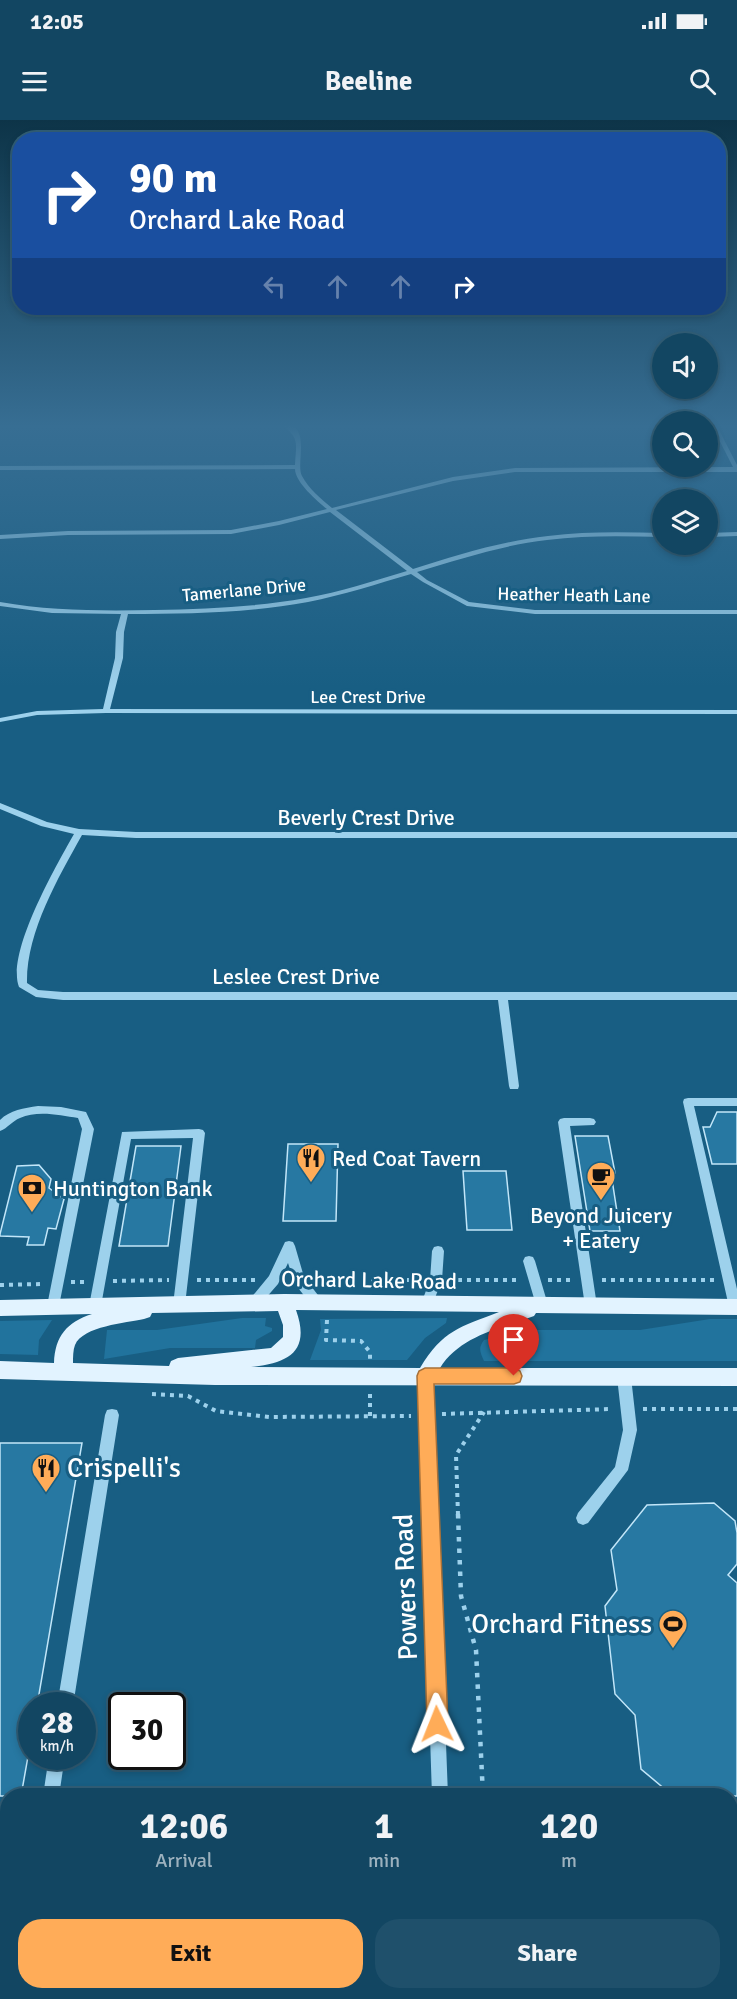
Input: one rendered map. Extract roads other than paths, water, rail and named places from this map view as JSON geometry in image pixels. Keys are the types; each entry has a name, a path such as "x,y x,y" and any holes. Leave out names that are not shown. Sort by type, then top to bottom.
{"main road":[{"name":"Orchard Lake Road","path":"0,1308 284,1302 736,1307"},
{"path":"119,1373 275,1356 287,1348 292,1340 293,1325 284,1302"},
{"path":"63,1371 66,1341 77,1328 93,1321 174,1305"},
{"path":"425,1376 439,1353 460,1335 542,1305"},
{"path":"0,1370 425,1376 737,1377"}],"street":[{"path":"0,537 58,533 231,532 258,528 324,512"},
{"name":"Heather Heath Lane","path":"333,512 412,572 448,596 467,604 535,612 737,612"},
{"path":"718,534 737,534"},
{"name":"Tamerlane Drive","path":"0,604 48,611 125,612 264,607 308,600 530,540 588,535 652,535"},
{"path":"106,711 119,658 120,632 125,612"},
{"name":"Lee Crest Drive","path":"0,720 37,713 106,711 737,712"},
{"name":"Beverly Crest Drive","path":"0,806 44,824 79,832 239,835 737,835"},
{"name":"Leslee Crest Drive","path":"79,832 52,880 21,967 22,985 36,993 63,996 737,996"},
{"path":"503,997 514,1086"},
{"path":"736,1307 688,1102 737,1102"},
{"path":"0,1127 6,1120 21,1112 66,1111 82,1115 88,1129 53,1306"},
{"path":"590,1122 564,1122 591,1306"},
{"path":"95,1306 126,1135 199,1133 182,1280 174,1305"},
{"path":"254,1303 274,1280 289,1246 299,1280 316,1303"},
{"path":"427,1304 436,1280 438,1251"},
{"path":"529,1261 542,1305"},
{"name":"Powers Road","path":"425,1376 440,1788"},
{"path":"583,1518 621,1470 630,1430 624,1377"},
{"path":"67,1692 112,1415"},
{"path":"52,1788 55,1770"}],"place":[{"name":"Red Coat Tavern","path":"311,1184"},
{"name":"Beyond Juicery + Eatery","path":"601,1202"},
{"name":"Huntington Bank","path":"32,1214"},
{"name":"Crispelli's","path":"46,1494"},
{"name":"Orchard Fitness","path":"673,1650"}]}
